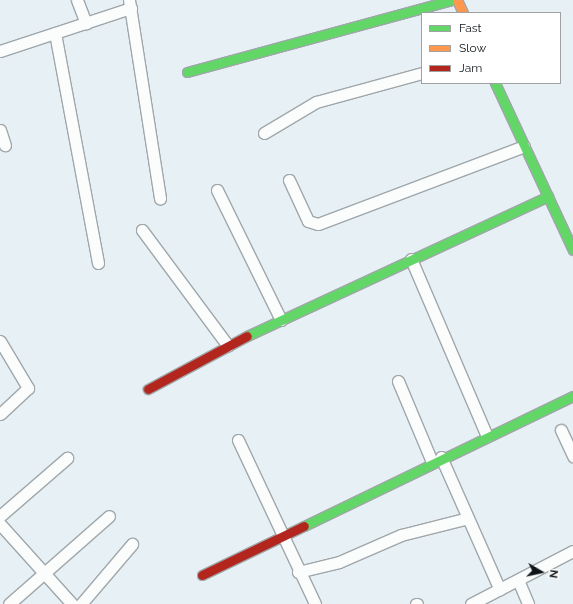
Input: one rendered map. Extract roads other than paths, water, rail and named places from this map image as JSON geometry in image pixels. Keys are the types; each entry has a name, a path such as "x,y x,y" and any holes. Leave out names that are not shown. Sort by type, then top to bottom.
{"street":[{"path":"77,0 86,23"},
{"path":"187,72 452,0"},
{"path":"457,0 463,12"},
{"path":"0,51 86,23 130,4 160,199"},
{"path":"55,33 98,262"},
{"path":"264,133 316,102 421,72"},
{"path":"495,84 573,250"},
{"path":"0,130 5,145"},
{"path":"289,180 308,221 318,224 524,146"},
{"path":"217,190 281,320"},
{"path":"148,389 228,346 281,320 548,196"},
{"path":"142,230 228,346"},
{"path":"411,259 487,436"},
{"path":"0,341 28,388 0,414"},
{"path":"398,381 436,459 468,518 500,590"},
{"path":"202,575 436,459 573,396"},
{"path":"561,430 573,456"},
{"path":"238,440 281,536 315,604"},
{"path":"0,516 67,458"},
{"path":"10,604 109,516"},
{"path":"298,572 338,562 401,535 468,518"},
{"path":"0,524 44,575 72,604"},
{"path":"81,604 132,544"},
{"path":"471,604 573,551"},
{"path":"518,580 528,604"}]}
